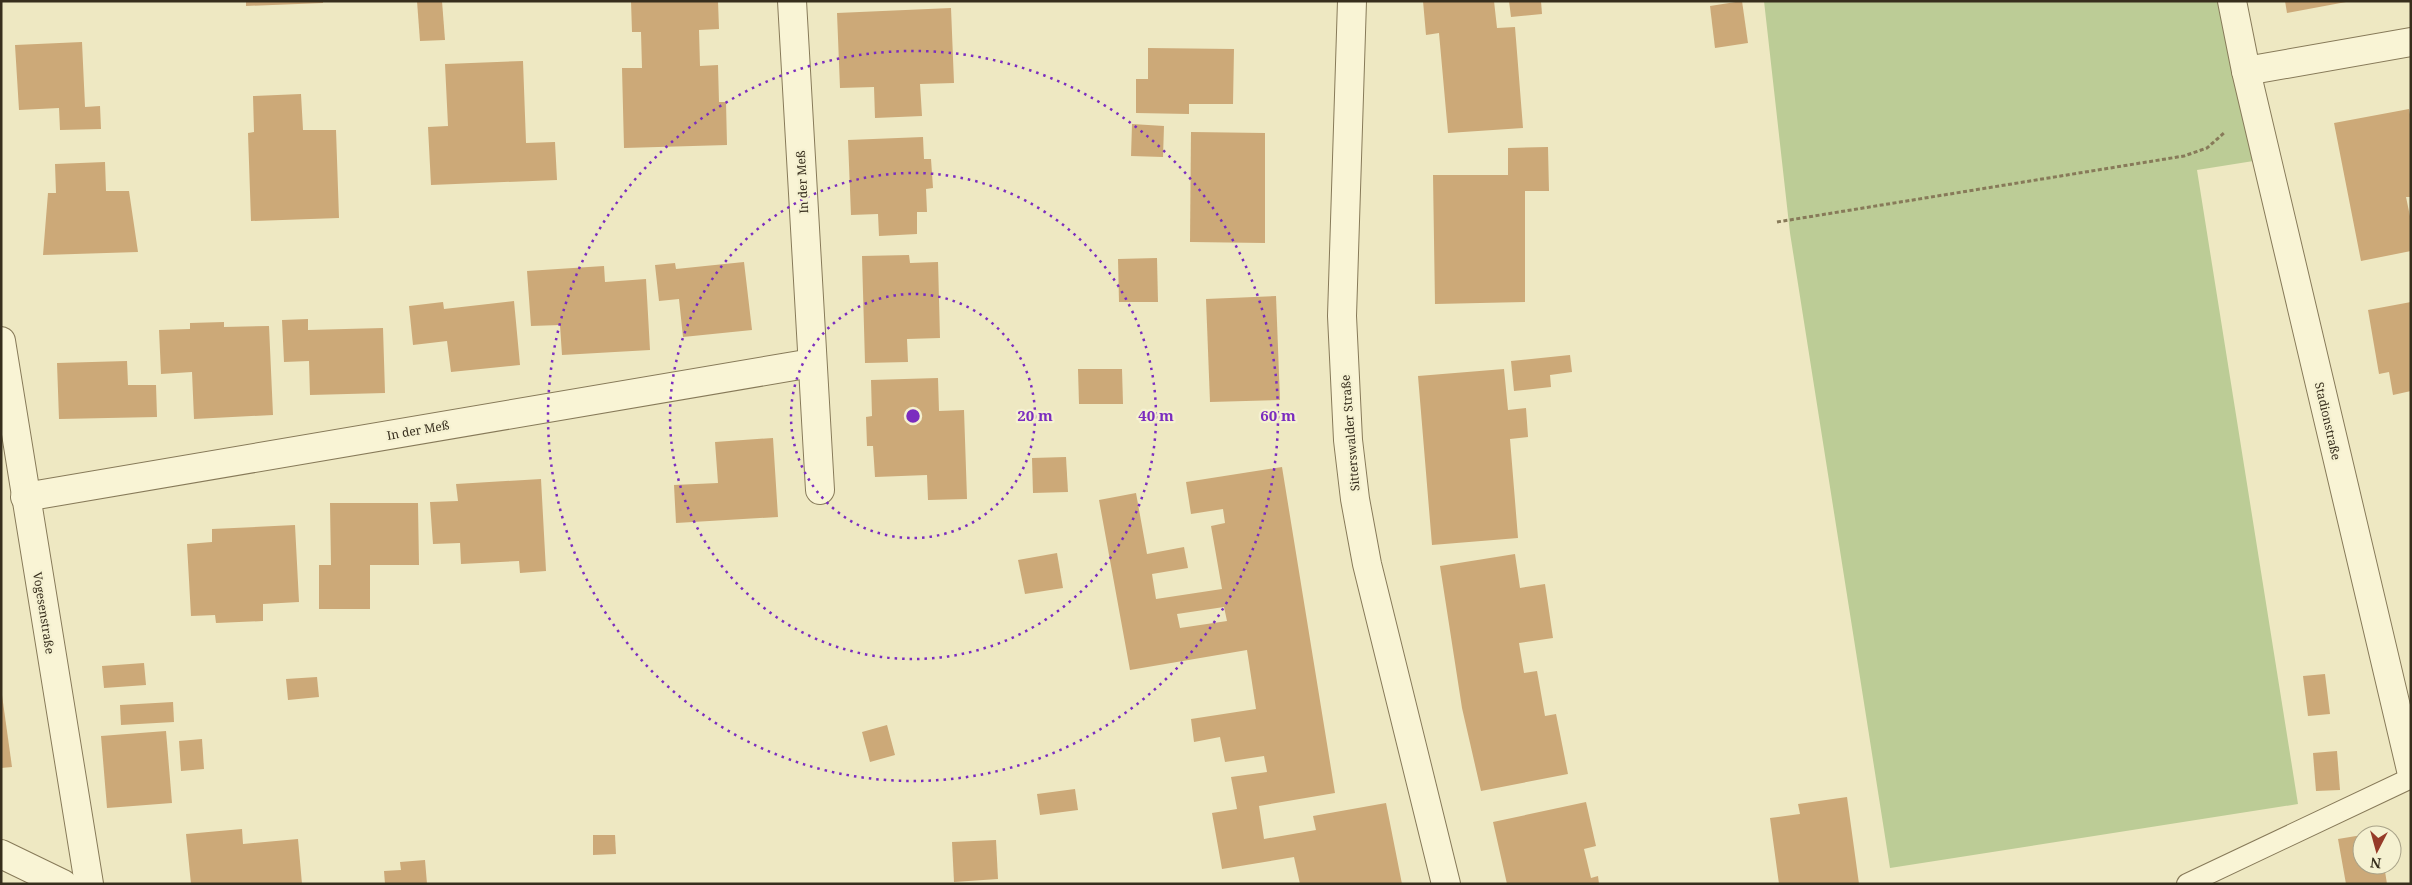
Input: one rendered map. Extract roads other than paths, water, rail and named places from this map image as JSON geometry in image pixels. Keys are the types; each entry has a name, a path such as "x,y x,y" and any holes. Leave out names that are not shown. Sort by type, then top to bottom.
{"street":[{"name":"In der Meß","path":"792,1 820,490"},
{"name":"Sitterswalder Straße","path":"1352,1 1342,316 1348,440 1355,499 1367,564 1446,884"},
{"name":"Stadionstraße","path":"2232,1 2246,71 2411,770"},
{"path":"2246,71 2411,42"},
{"name":"Vogesenstraße","path":"1,341 89,884"},
{"name":"In der Meß","path":"25,497 812,362"},
{"path":"1,854 64,884"}],"lane":[{"path":"2187,884 2411,778"}]}
